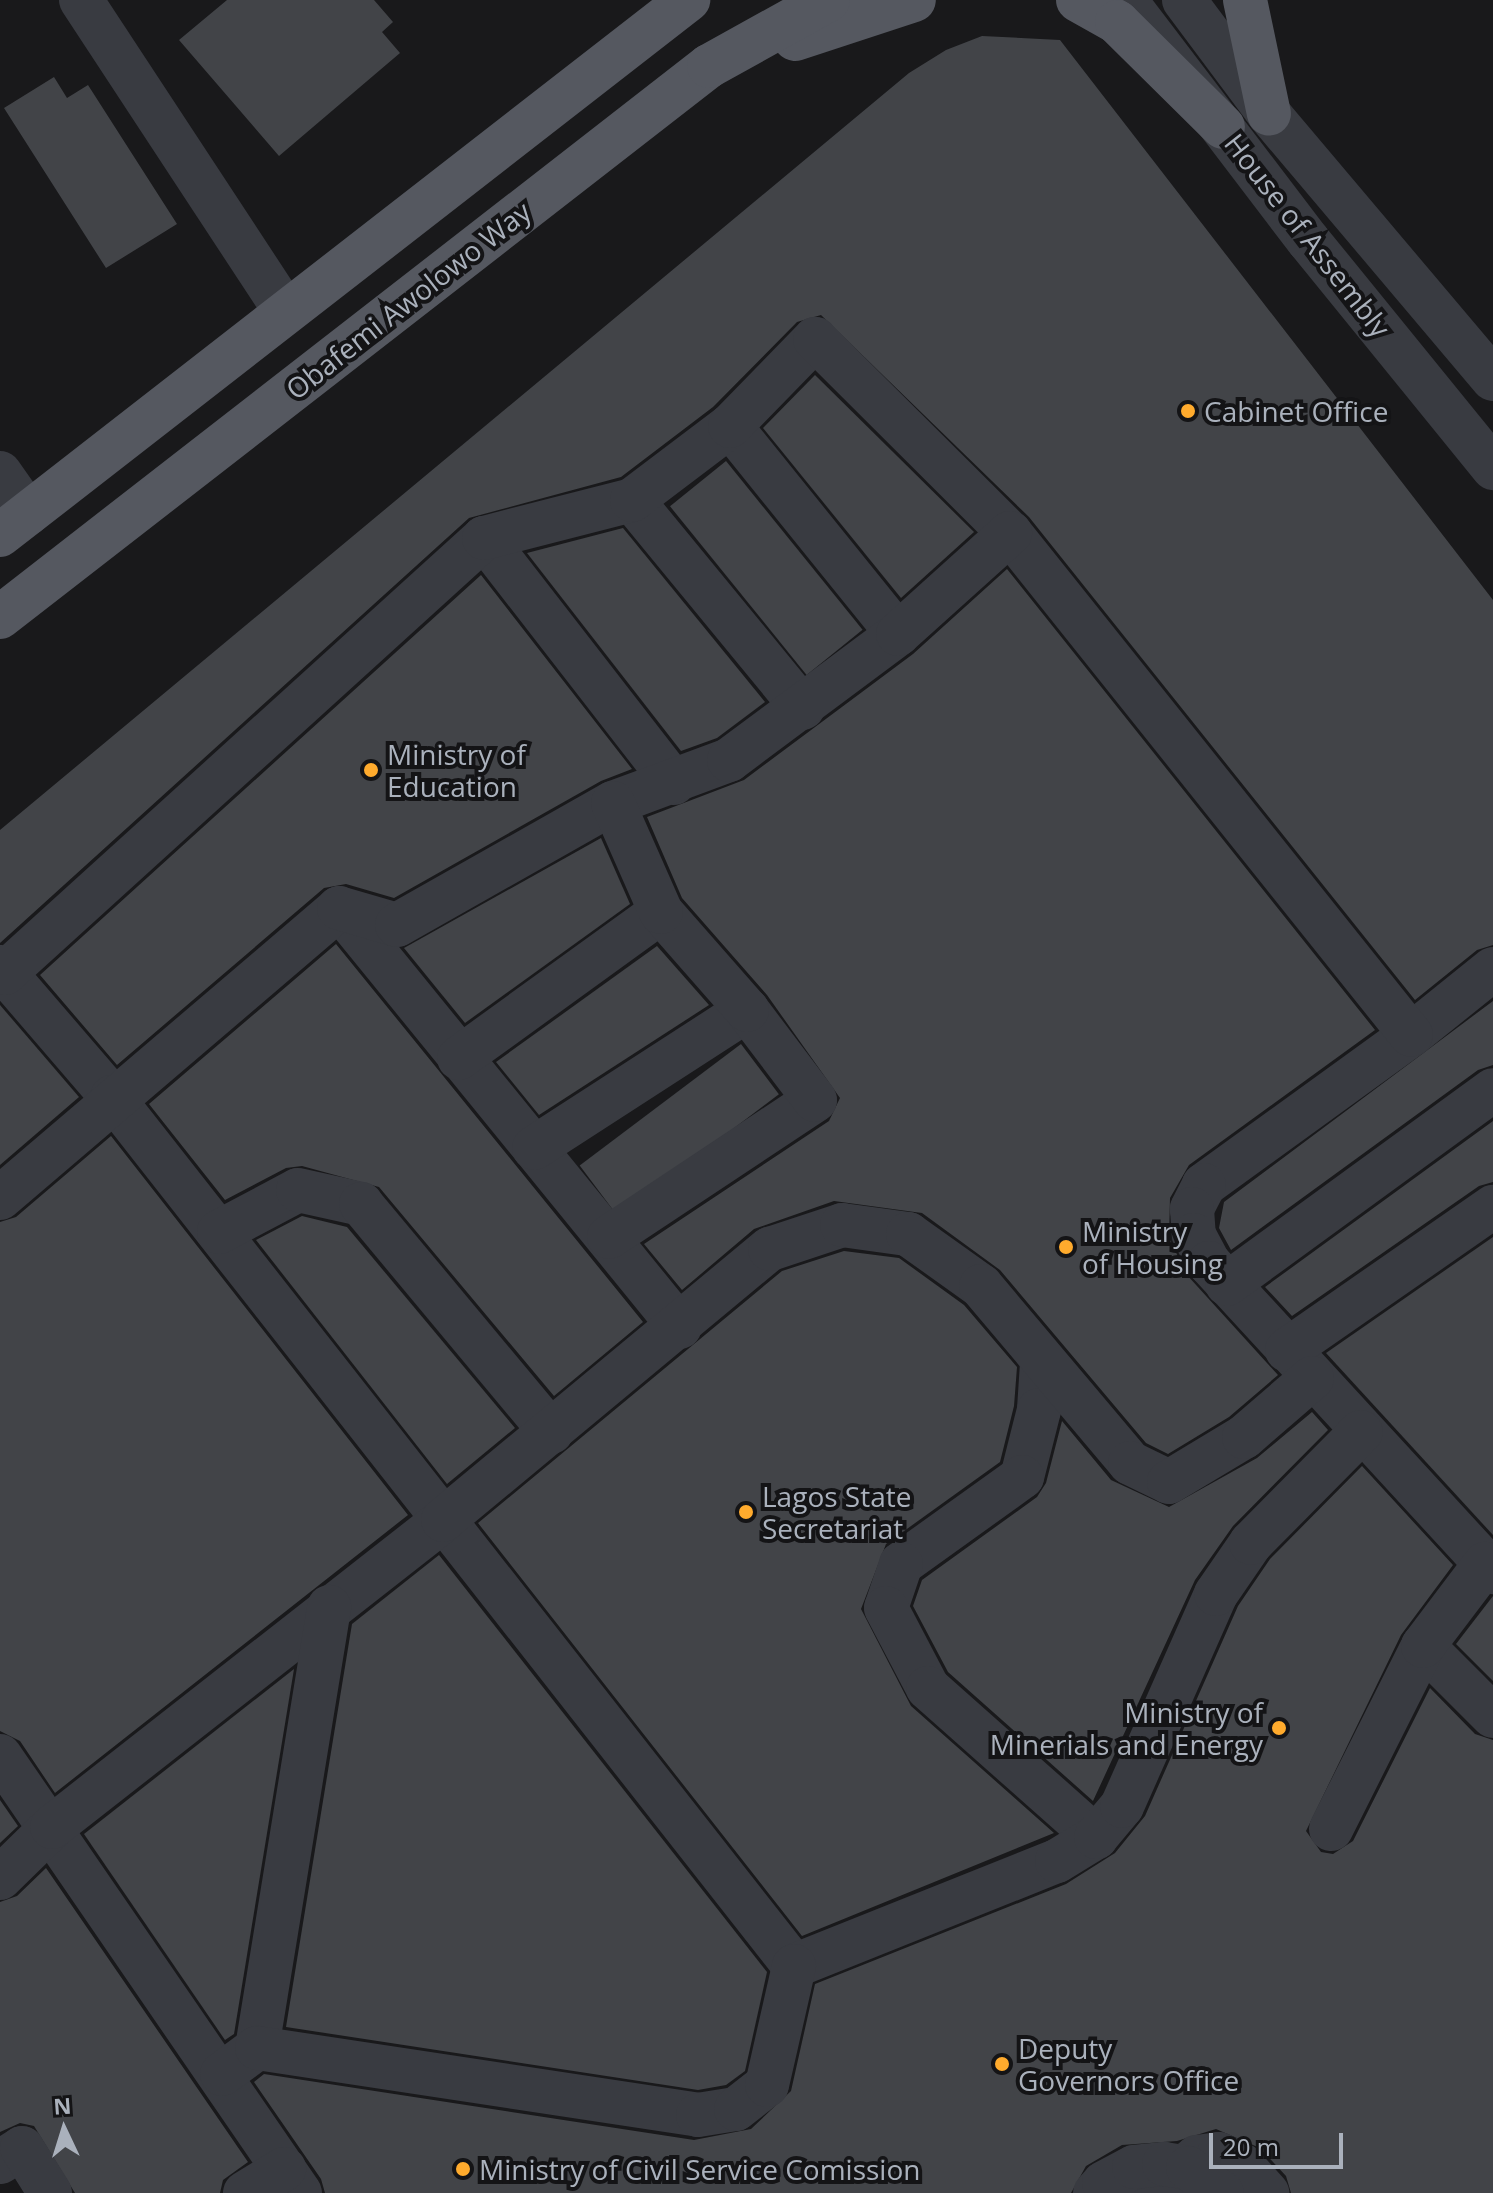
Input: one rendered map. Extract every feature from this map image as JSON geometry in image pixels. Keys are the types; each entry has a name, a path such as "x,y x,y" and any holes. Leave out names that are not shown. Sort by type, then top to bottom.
{"main road":[{"path":"14,524 688,0"},
{"name":"Obafemi Awolowo Way","path":"0,617 709,66 828,0"},
{"path":"709,66 914,0"},
{"path":"1078,0 1117,22 1223,127"},
{"path":"1245,0 1269,114"}],"street":[{"path":"81,0 286,312"},
{"name":"House of Assembly","path":"1125,0 1493,468"},
{"name":"House of Assembly","path":"1184,0 1269,114 1493,379"},
{"path":"794,1966 112,1097 2,970 484,538 632,500 730,426 815,339 1010,533 1411,1035"},
{"path":"730,426 898,634"},
{"path":"0,473 14,524"},
{"path":"632,500 803,708"},
{"path":"339,908 397,925 613,803 674,783 729,760 803,708 898,634 1010,533"},
{"path":"484,538 674,783"},
{"path":"609,1237 815,1100 747,1010 661,912 613,803"},
{"path":"339,908 680,1327"},
{"path":"0,1198 112,1097 339,908"},
{"path":"459,1058 661,912"},
{"path":"1331,1829 1423,1646 1489,1568 1227,1284 1194,1235 1192,1209 1204,1185 1411,1035 1493,969"},
{"path":"534,1148 747,1010"},
{"path":"1227,1284 1493,1090"},
{"path":"219,1232 298,1190 361,1204 551,1432"},
{"path":"0,1878 52,1827 443,1520 680,1327 770,1249 842,1225 908,1234 981,1286 1042,1363 1130,1463 1169,1482 1244,1437 1300,1364 1493,1207"},
{"path":"1042,1363 1039,1410 1022,1477 901,1564 886,1608 928,1688 1096,1837"},
{"path":"794,1966 1057,1861 1096,1837 1122,1806 1216,1594 1251,1543 1361,1432"},
{"path":"222,2074 257,2048 329,1607"},
{"path":"1423,1646 1493,1716"},
{"path":"0,1756 222,2074 292,2181 245,2193"},
{"path":"257,2048 698,2115 736,2109 767,2085 794,1966"},
{"path":"0,2162 22,2148 50,2193"},
{"path":"1152,2193 1197,2157 1219,2154 1242,2165 1267,2193"},
{"path":"1095,2193 1134,2167 1164,2164 1188,2168 1222,2193"}],"building":[{"path":"227,0 374,0 393,22 382,32 400,53 279,156 179,40"},
{"path":"982,36 1060,40 1493,600 1493,945 1477,950 1415,1000 1029,517 821,315 797,322 713,407 621,477 469,518 0,943 0,830 909,73 946,50"},
{"path":"54,77 67,98 88,85 177,224 106,268 4,108"},
{"path":"815,375 974,532 901,598 763,428"},
{"path":"726,461 863,630 807,675 670,506"},
{"path":"623,528 765,702 717,738 681,751 527,553"},
{"path":"1007,569 1375,1030 1189,1165 1170,1198 1169,1238 1187,1275 1278,1375 1229,1417 1168,1454 1146,1443 1000,1270 922,1213 834,1201 754,1229 682,1290 644,1244 829,1121 840,1098 767,995 682,898 647,817 744,780 913,654"},
{"path":"481,575 632,769 601,781 394,898 346,884 324,888 117,1065 40,975"},
{"path":"601,838 630,904 465,1023 404,948"},
{"path":"336,944 643,1322 554,1396 379,1187 302,1166 286,1168 225,1200 149,1104"},
{"path":"657,946 709,1005 539,1115 496,1062"},
{"path":"1493,1001 1493,1065 1478,1070 1231,1250 1219,1228 1224,1202"},
{"path":"0,1005 79,1097 0,1165"},
{"path":"741,1044 779,1094 618,1216 580,1166"},
{"path":"1493,1121 1493,1182 1479,1186 1292,1316 1265,1287"},
{"path":"111,1136 408,1515 55,1793 20,1741 0,1731 0,1222 16,1217"},
{"path":"302,1216 347,1227 515,1428 447,1484 256,1240"},
{"path":"1493,1237 1493,1535 1326,1353"},
{"path":"844,1251 899,1258 964,1305 1017,1367 1014,1406 1000,1462 886,1544 861,1609 911,1706 1054,1833 802,1936 478,1523 782,1271"},
{"path":"1312,1412 1328,1430 1233,1526 1195,1580 1093,1801 948,1672 913,1606 922,1580 1037,1497 1046,1483 1062,1421 1111,1480 1169,1507 1257,1458"},
{"path":"1362,1466 1453,1565 1401,1635 1306,1831 1321,1852 1333,1854 1353,1841 1430,1688 1475,1734 1493,1740 1493,2193 1291,2193 1286,2176 1260,2148 1216,2129 1177,2141 1122,2145 1086,2166 1071,2193 325,2193 321,2179 254,2082 264,2074 694,2140 751,2129 791,2091 815,1984 1066,1884 1115,1853 1145,1816 1238,1606 1270,1559"},
{"path":"439,1555 767,1972 745,2071 726,2085 698,2090 286,2027 352,1624"},
{"path":"1493,1596 1493,1681 1456,1644"},
{"path":"294,1669 234,2034 225,2040 84,1834"},
{"path":"0,1800 18,1826 0,1843"},
{"path":"46,1868 248,2162 223,2180 220,2193 75,2193 34,2126 20,2123 0,2132 0,1902 17,1896"}],"place":[{"name":"Cabinet Office","path":"1188,411"},
{"name":"Ministry of Education","path":"371,770"},
{"name":"Ministry of Housing","path":"1066,1247"},
{"name":"Lagos State Secretariat","path":"746,1512"},
{"name":"Ministry of Minerials and Energy","path":"1279,1728"},
{"name":"Deputy Governors Office","path":"1002,2064"},
{"name":"Ministry of Civil Service Comission","path":"463,2169"}]}
